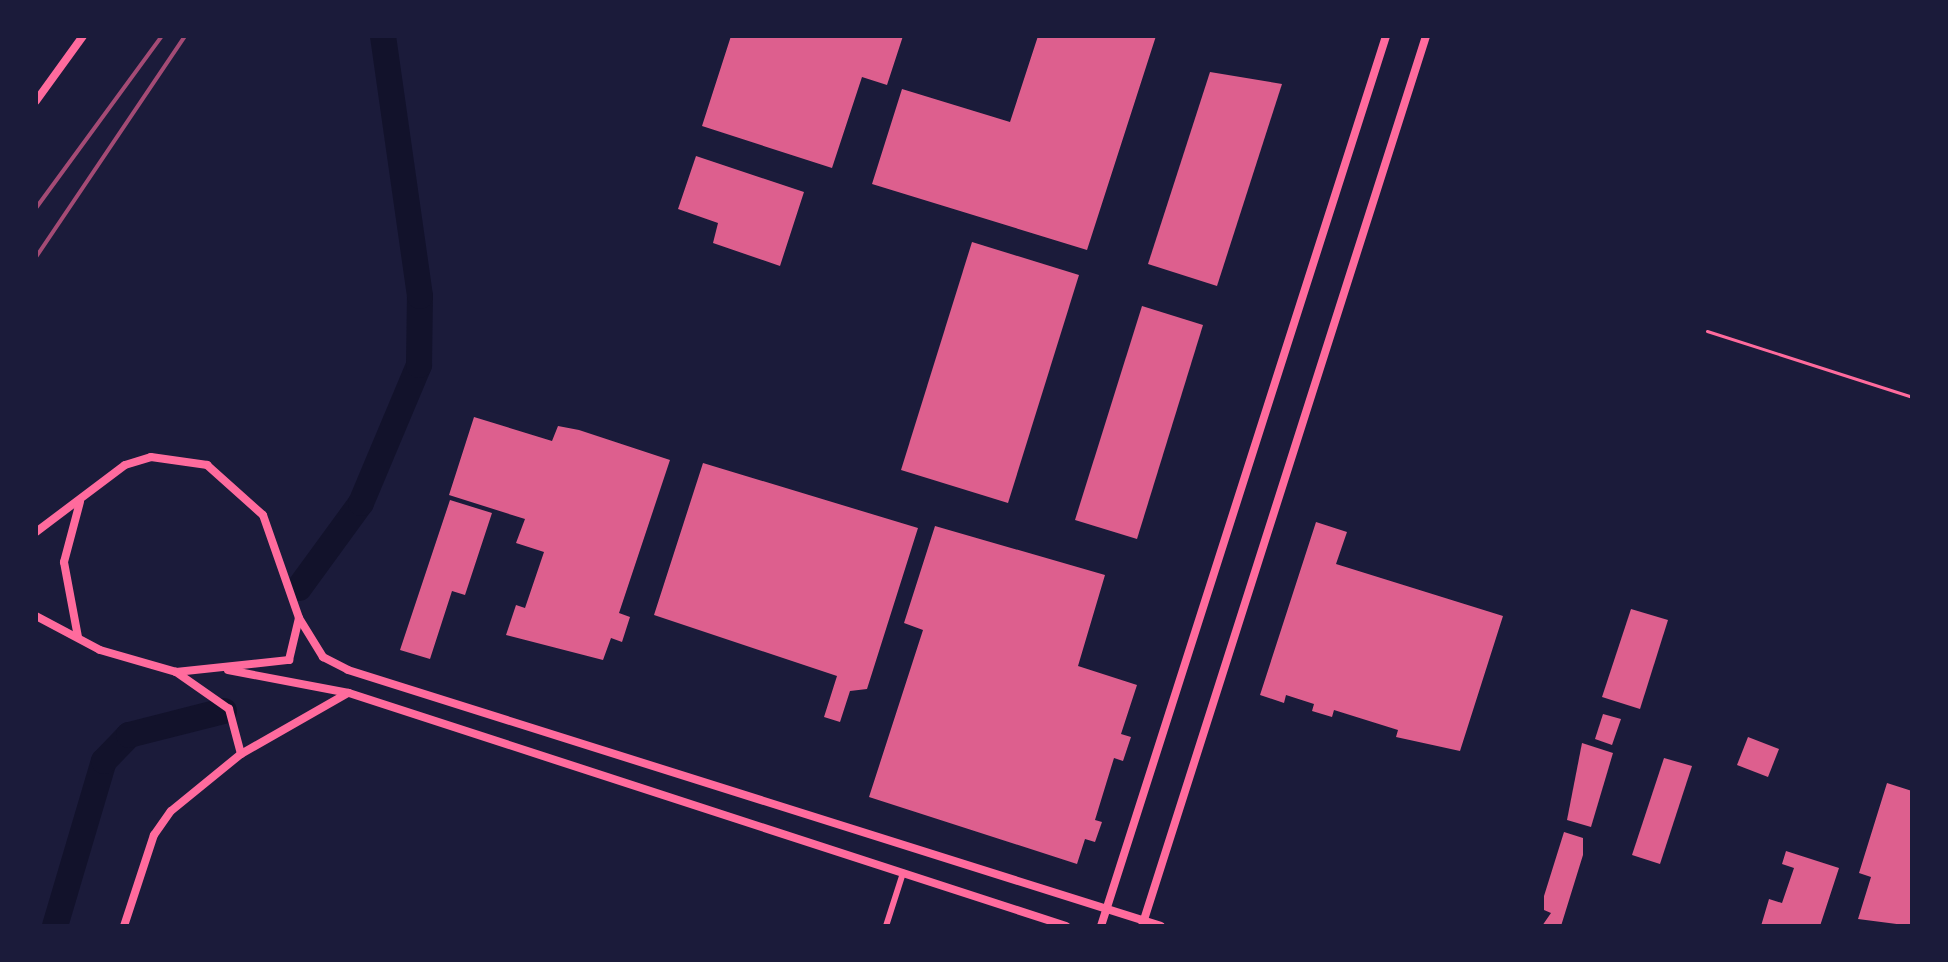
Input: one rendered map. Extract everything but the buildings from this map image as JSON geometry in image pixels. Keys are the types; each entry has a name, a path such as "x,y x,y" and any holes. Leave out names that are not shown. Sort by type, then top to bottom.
{"street":[{"path":"36,101 39,91 83,36"},
{"path":"1101,926 1386,36"},
{"path":"1142,923 1426,36"},
{"path":"36,532 125,465 151,457 207,465 263,515 299,618 323,657 348,670 1107,909 1142,923 1161,926"},
{"path":"78,637 64,562 81,497"},
{"path":"36,616 78,637 176,672 229,709 241,754"},
{"path":"176,672 228,670 289,660 299,618"},
{"path":"228,670 349,693 1066,926"},
{"path":"124,926 154,835 171,811 241,754 349,693"},
{"path":"886,926 903,873"}],"lane":[{"path":"1707,331 1912,397"}],"waterway":[{"path":"299,588 361,503 419,365 420,296 383,36"},
{"path":"55,926 104,761 129,735 224,711"}],"railway":[{"path":"36,208 162,36"},
{"path":"36,257 185,36"}]}
